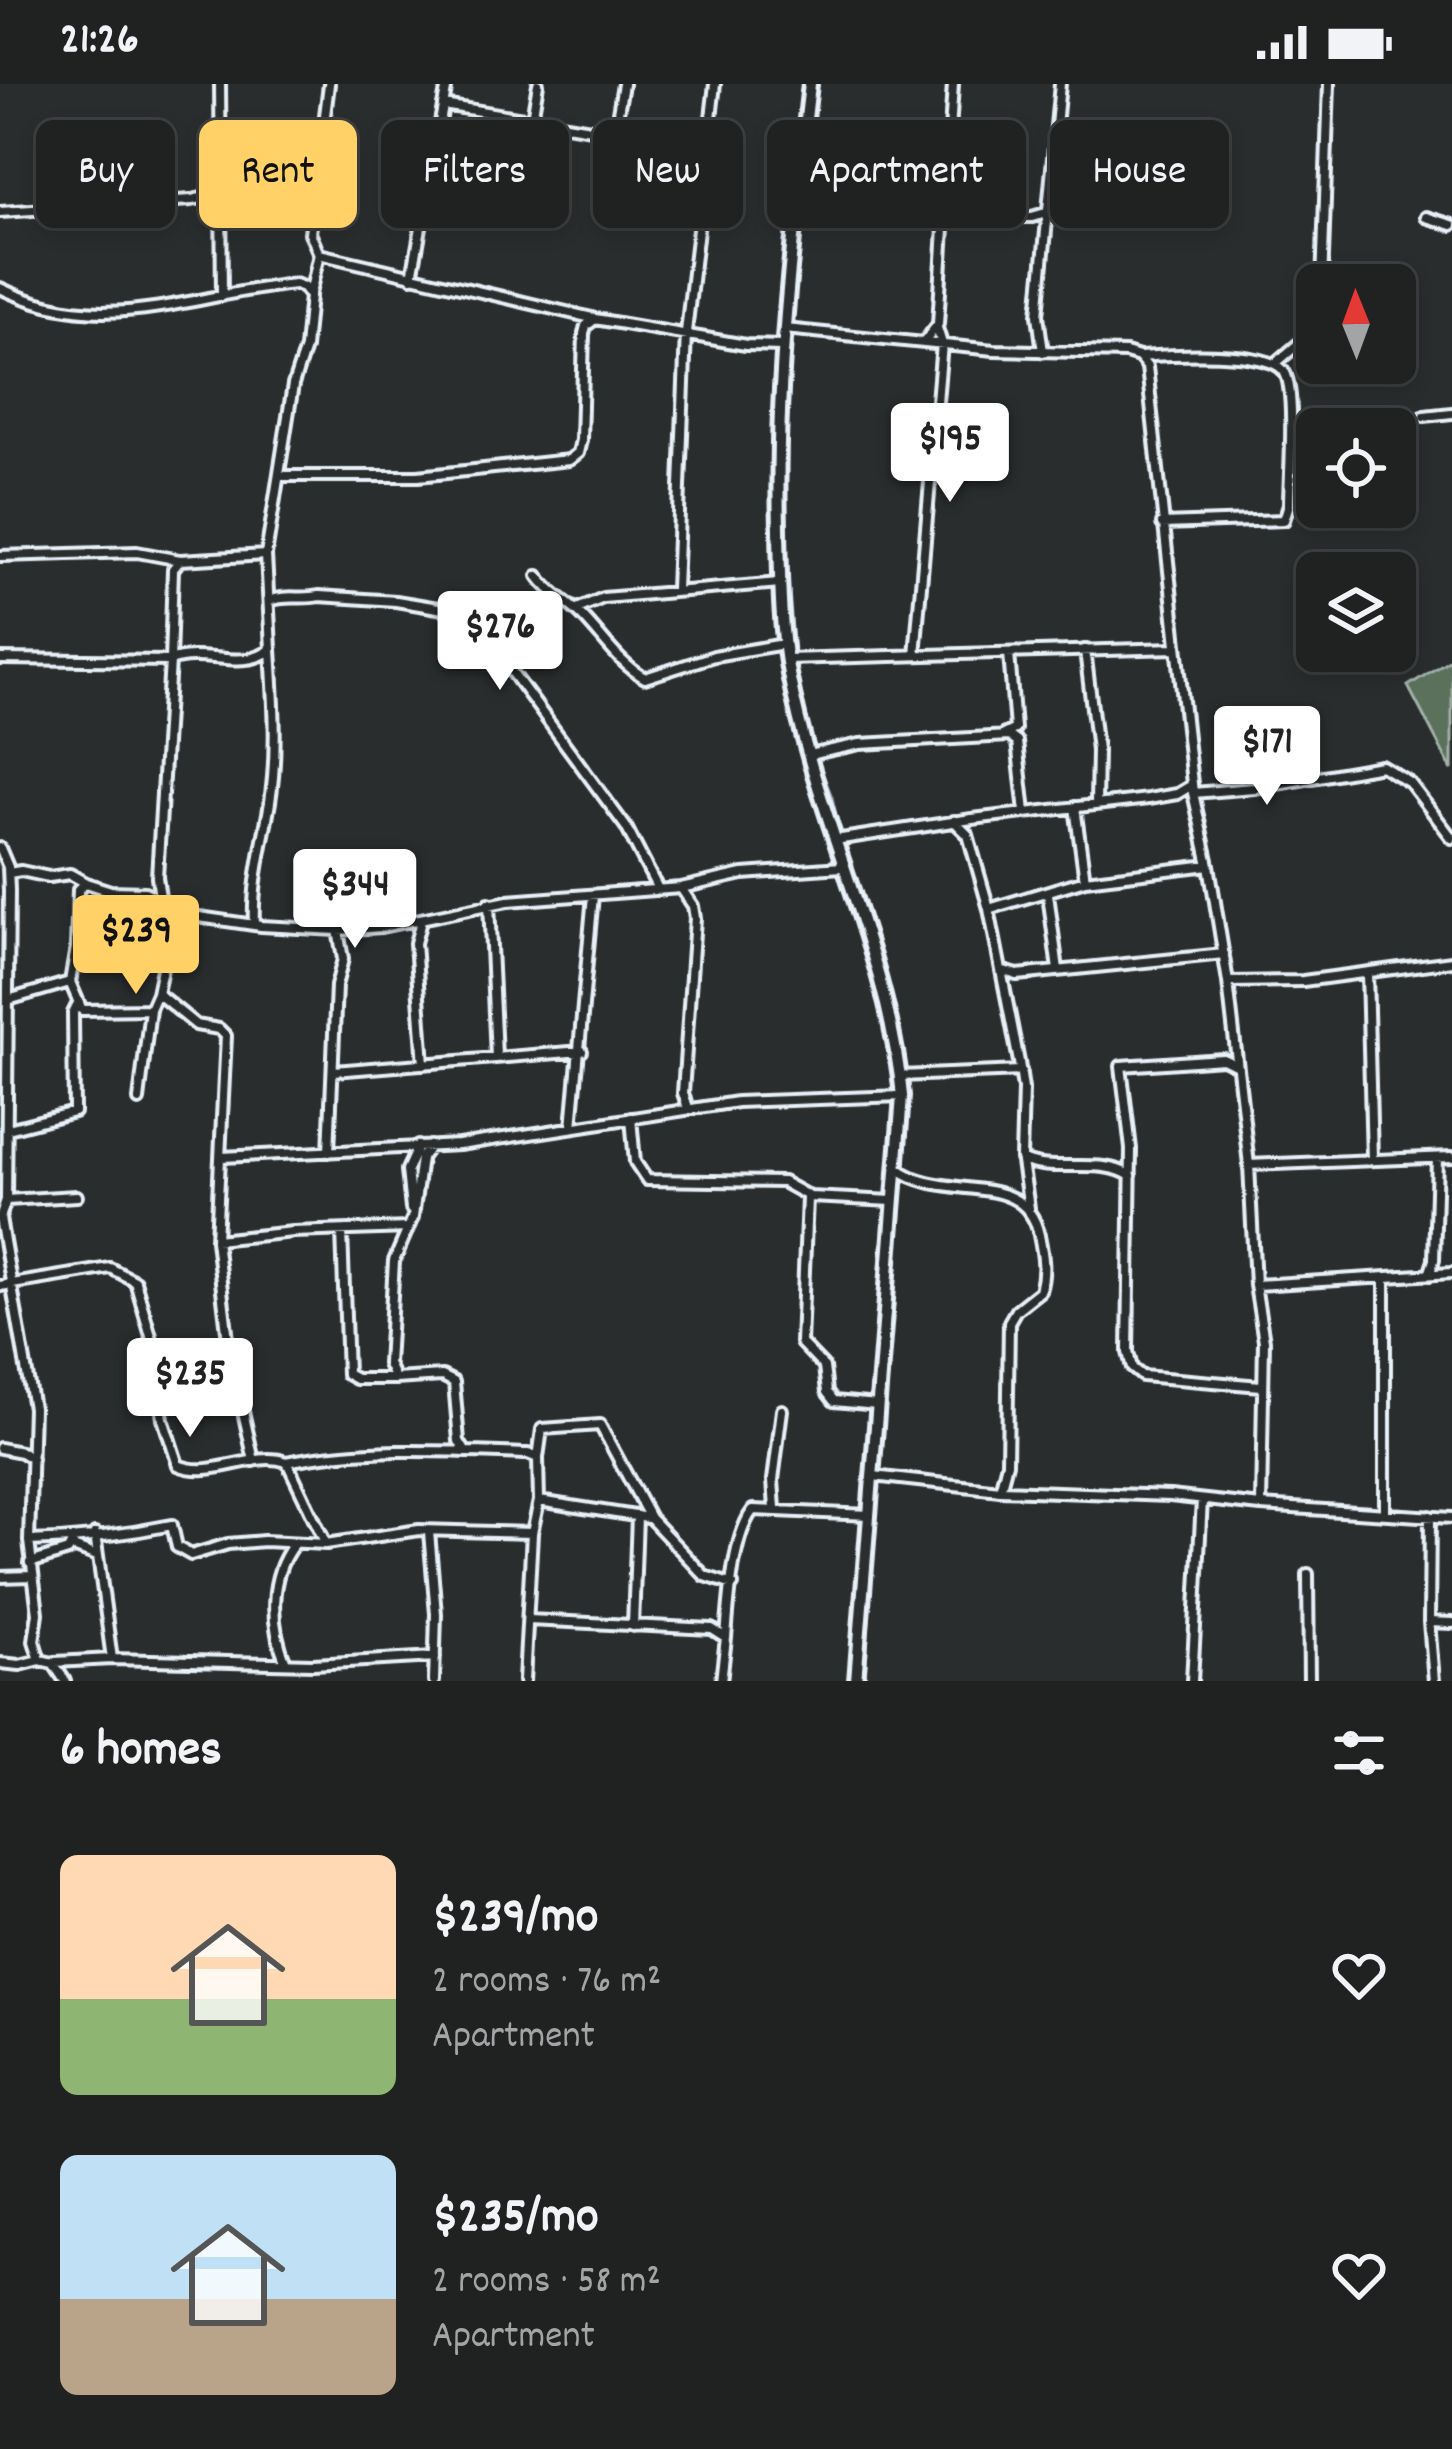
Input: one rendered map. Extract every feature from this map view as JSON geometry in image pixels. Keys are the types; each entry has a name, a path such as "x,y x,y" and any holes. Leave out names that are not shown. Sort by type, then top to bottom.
{"main road":[{"path":"806,120 810,84"},
{"path":"794,228 782,329 778,487 784,644 808,755 888,1018 902,1096 856,1681"}],"street":[{"path":"220,84 220,120"},
{"path":"254,926 253,892 276,740 266,555 292,385 305,348 319,254 310,233 329,84"},
{"path":"412,277 447,84"},
{"path":"532,118 538,84"},
{"path":"617,120 623,84"},
{"path":"711,120 715,84"},
{"path":"950,120 953,84"},
{"path":"1057,120 1060,84"},
{"path":"1323,264 1329,84"},
{"path":"443,106 593,130"},
{"path":"0,212 199,199"},
{"path":"1026,217 1050,212 1038,315 1043,352"},
{"path":"1426,217 1452,225"},
{"path":"221,228 222,296"},
{"path":"676,590 686,332 698,228"},
{"path":"915,655 920,640 942,344 937,328 942,228"},
{"path":"319,254 595,319 746,345 782,346"},
{"path":"0,288 53,307 114,313 295,284 310,296"},
{"path":"280,476 418,476 569,460 578,453 580,440 584,334 595,319"},
{"path":"923,343 937,328"},
{"path":"782,329 1043,352 1216,355 1276,363 1284,370 1289,390 1287,516 1274,522 1162,524"},
{"path":"1276,363 1296,346"},
{"path":"1138,357 1150,375 1192,789 1209,866 1239,1067 1264,1341 1261,1506"},
{"path":"1424,416 1452,413"},
{"path":"0,556 137,552 180,560 266,555"},
{"path":"139,1100 151,1009 167,944 157,878 173,568 180,560"},
{"path":"538,576 606,647 645,678 714,656 784,644"},
{"path":"575,610 603,598 780,583"},
{"path":"268,585 280,596"},
{"path":"269,601 280,596 396,601 462,612 626,827 658,890"},
{"path":"787,659 1176,648"},
{"path":"0,659 255,659 271,650"},
{"path":"1084,650 1097,750 1096,805"},
{"path":"1009,653 1025,812"},
{"path":"808,755 860,744 1016,734"},
{"path":"834,841 1192,789 1253,788 1382,766 1410,784 1452,838"},
{"path":"1075,807 1085,880"},
{"path":"968,835 973,819"},
{"path":"954,821 968,835 1003,970 1021,1071 1023,1174 1044,1278 1040,1291 1009,1322 1007,1463 1000,1490"},
{"path":"0,848 9,874 4,1029 8,1129 6,1200 0,1218 5,1285 33,1408 28,1541 38,1613 34,1641 40,1660"},
{"path":"989,909 1085,880 1209,866"},
{"path":"9,874 70,874 107,890 145,892 192,916 254,926 338,930 489,904 681,888 743,874 842,867"},
{"path":"145,892 157,878"},
{"path":"8,1129 74,1112 77,1005 70,982 78,890 86,883"},
{"path":"681,888 695,918 683,1093 688,1108"},
{"path":"1048,894 1058,970"},
{"path":"572,1127 593,895"},
{"path":"489,904 496,1057"},
{"path":"422,919 415,944 424,1064"},
{"path":"329,1152 336,986 343,958 338,930"},
{"path":"1003,970 1017,975 1223,954"},
{"path":"1228,982 1303,981 1452,961"},
{"path":"1367,973 1372,1160"},
{"path":"8,1000 70,982"},
{"path":"157,993 196,1025 225,1031 216,1240 229,1348 254,1461"},
{"path":"77,1005 88,1011 151,1009"},
{"path":"334,1071 582,1051"},
{"path":"1239,1067 1223,1059 1121,1066 1131,1176 1128,1352 1136,1374 1261,1386"},
{"path":"900,1076 1021,1071"},
{"path":"222,1156 505,1139 688,1108 902,1096"},
{"path":"631,1118 635,1162 647,1180 783,1182 812,1197 893,1201"},
{"path":"395,1378 388,1364 392,1270 413,1217 419,1165 431,1145"},
{"path":"413,1217 407,1170 418,1146"},
{"path":"1249,1166 1452,1157"},
{"path":"1429,1275 1437,1158"},
{"path":"1022,1162 1119,1169 1131,1176"},
{"path":"897,1168 937,1187 1003,1193 1029,1210"},
{"path":"1003,1193 1023,1174"},
{"path":"6,1200 76,1196"},
{"path":"807,1198 801,1343 824,1367 827,1393 834,1401 878,1406"},
{"path":"1437,1199 1450,1206"},
{"path":"216,1240 408,1228"},
{"path":"342,1231 346,1374 356,1379 442,1376 454,1382 459,1441 466,1452"},
{"path":"5,1285 110,1268 135,1281 153,1343 163,1419 175,1461 184,1469 342,1454 466,1452 538,1458"},
{"path":"1256,1285 1452,1273"},
{"path":"1385,1278 1385,1513"},
{"path":"775,1509 773,1480 782,1410"},
{"path":"524,1681 542,1429 600,1425 650,1518 705,1576 733,1585"},
{"path":"0,1448 33,1460"},
{"path":"21,1452 33,1448"},
{"path":"287,1462 326,1544"},
{"path":"873,1476 1000,1490 1452,1518"},
{"path":"1192,1681 1202,1500"},
{"path":"539,1501 650,1518"},
{"path":"722,1681 733,1585 745,1521 753,1510 870,1515"},
{"path":"633,1625 637,1516"},
{"path":"1430,1516 1434,1681"},
{"path":"30,1563 94,1534 172,1525 177,1547 191,1555 228,1544 326,1544 397,1532 532,1533"},
{"path":"429,1532 434,1681"},
{"path":"94,1534 112,1659"},
{"path":"28,1541 73,1545 97,1556"},
{"path":"286,1663 278,1641 274,1593 281,1564 295,1543"},
{"path":"1308,1574 1311,1681"},
{"path":"0,1577 31,1576"},
{"path":"529,1620 701,1627 726,1638"},
{"path":"1429,1622 1452,1623"},
{"path":"0,1663 112,1659 286,1663 435,1657"},
{"path":"53,1663 65,1681"}],"green space":[{"path":"1452,658 1452,770 1408,686"}],"waterway":[{"path":"811,120 815,84"},
{"path":"797,249 799,228"},
{"path":"786,390 786,552 796,680"},
{"path":"817,759 845,853"},
{"path":"887,988 907,1071"},
{"path":"905,1167 908,1081"},
{"path":"884,1394 904,1177"},
{"path":"879,1472 882,1421"},
{"path":"865,1681 878,1481"}]}
